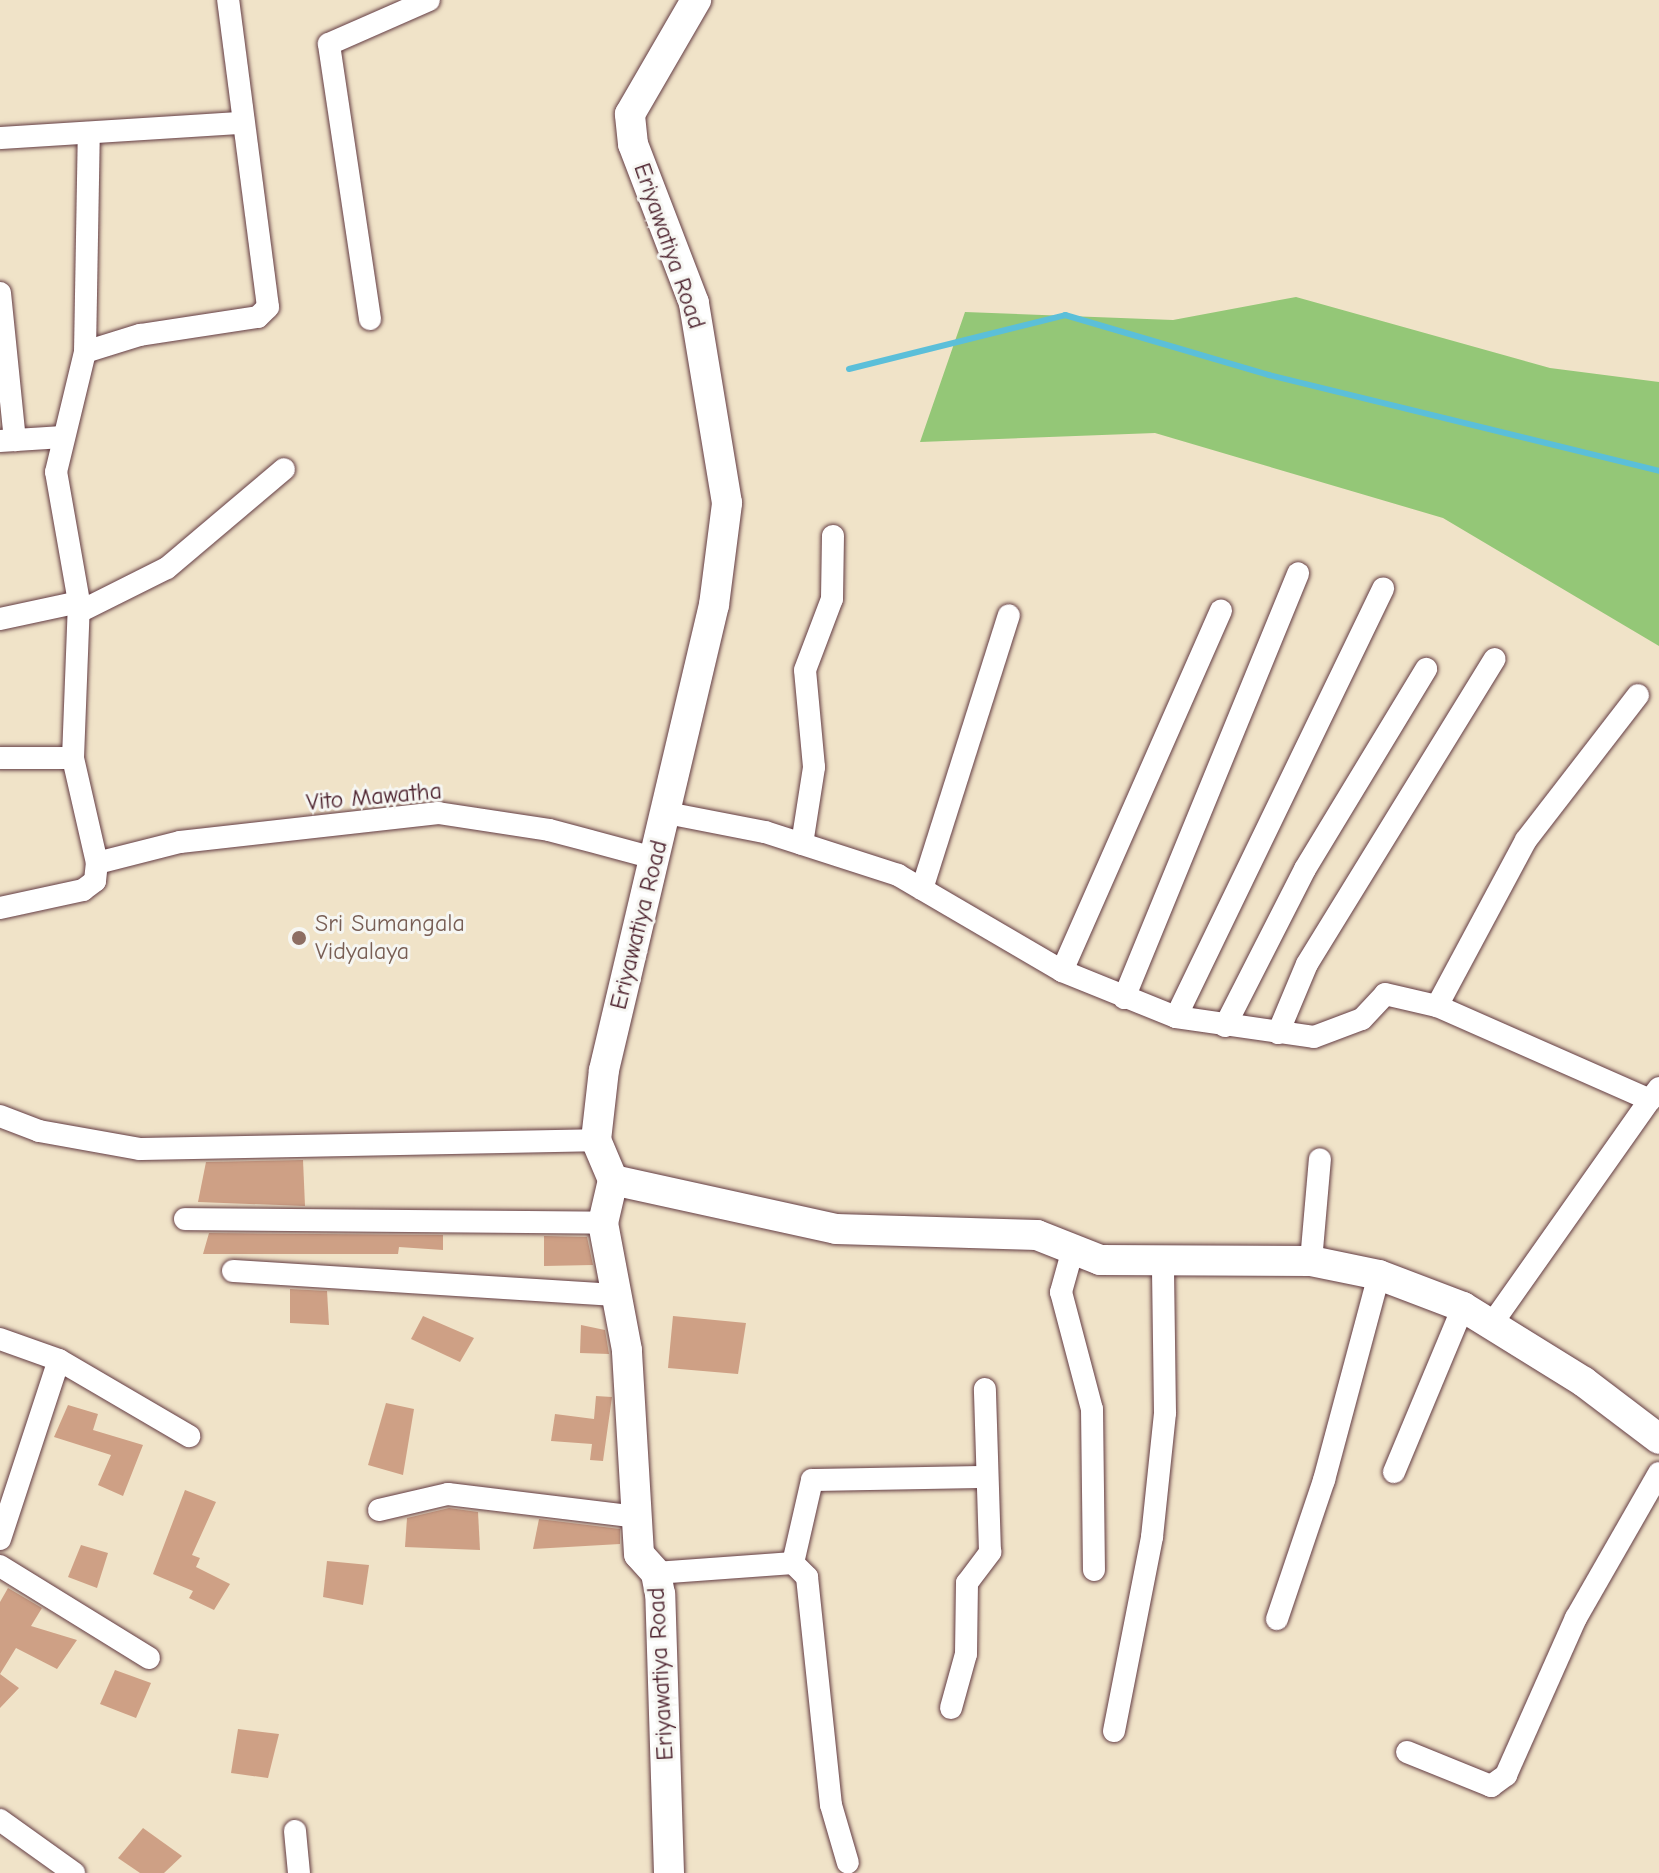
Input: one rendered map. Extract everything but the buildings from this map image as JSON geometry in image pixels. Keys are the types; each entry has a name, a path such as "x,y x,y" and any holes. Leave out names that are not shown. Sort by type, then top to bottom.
{"street":[{"path":"85,352 140,335 258,317 268,307 240,123 228,0"},
{"path":"370,319 329,44 429,0"},
{"name":"Eriyawatiya Road","path":"669,1873 656,1573 639,1554 627,1350 603,1223 613,1180 596,1140 604,1070 714,605 727,503 694,303 633,144 630,114 696,0"},
{"path":"0,138 240,123"},
{"path":"0,908 83,890 95,881 97,863 73,758 79,607 56,472 85,352 89,133"},
{"path":"0,293 8,440 63,437"},
{"path":"0,619 79,607 167,568 284,469"},
{"path":"802,844 814,767 805,670 832,599 833,536"},
{"path":"1124,998 1298,573"},
{"path":"1176,1017 1383,588"},
{"path":"1062,971 1221,611"},
{"path":"922,889 1009,615"},
{"path":"1278,1033 1307,964 1495,659"},
{"path":"1225,1026 1305,869 1426,669"},
{"path":"1437,1006 1526,840 1638,695"},
{"path":"0,758 73,758"},
{"name":"Vito Mawatha","path":"97,863 180,842 438,813 549,830 654,858"},
{"path":"667,813 802,844 922,889 1062,971 1176,1017 1314,1037 1362,1019 1385,994 1437,1006 1654,1094 1491,1325"},
{"path":"0,1116 39,1131 140,1149 596,1140"},
{"path":"1311,1261 1320,1159"},
{"path":"613,1180 773,1220 1037,1235 1100,1260 1163,1264 1311,1261 1379,1275 1463,1307 1659,1439"},
{"path":"185,1219 603,1223"},
{"path":"1073,1249 1061,1292 1092,1409 1094,1570"},
{"path":"1114,1731 1154,1522 1165,1413 1163,1264"},
{"path":"233,1271 616,1295"},
{"path":"1277,1619 1324,1480 1379,1275"},
{"path":"1394,1472 1463,1307"},
{"path":"0,1339 59,1360 189,1436"},
{"path":"0,1539 59,1360"},
{"path":"951,1708 966,1654 967,1583 990,1552 983,1477 985,1389"},
{"path":"1407,1752 1491,1786 1506,1775 1576,1618 1659,1473"},
{"path":"793,1563 812,1480 983,1477"},
{"path":"379,1510 448,1494 637,1517"},
{"path":"656,1573 793,1563 807,1577 831,1805 848,1863"},
{"path":"0,1566 149,1658"},
{"path":"0,1820 74,1873"},
{"path":"295,1831 299,1873"}],"green space":[{"path":"1296,297 1550,368 1659,382 1659,646 1443,518 1155,433 920,442 965,312 1173,320"}],"waterway":[{"path":"849,369 1065,315 1269,375 1659,471"}],"place":[{"name":"Sri Sumangala Vidyalaya","path":"299,938"}]}
